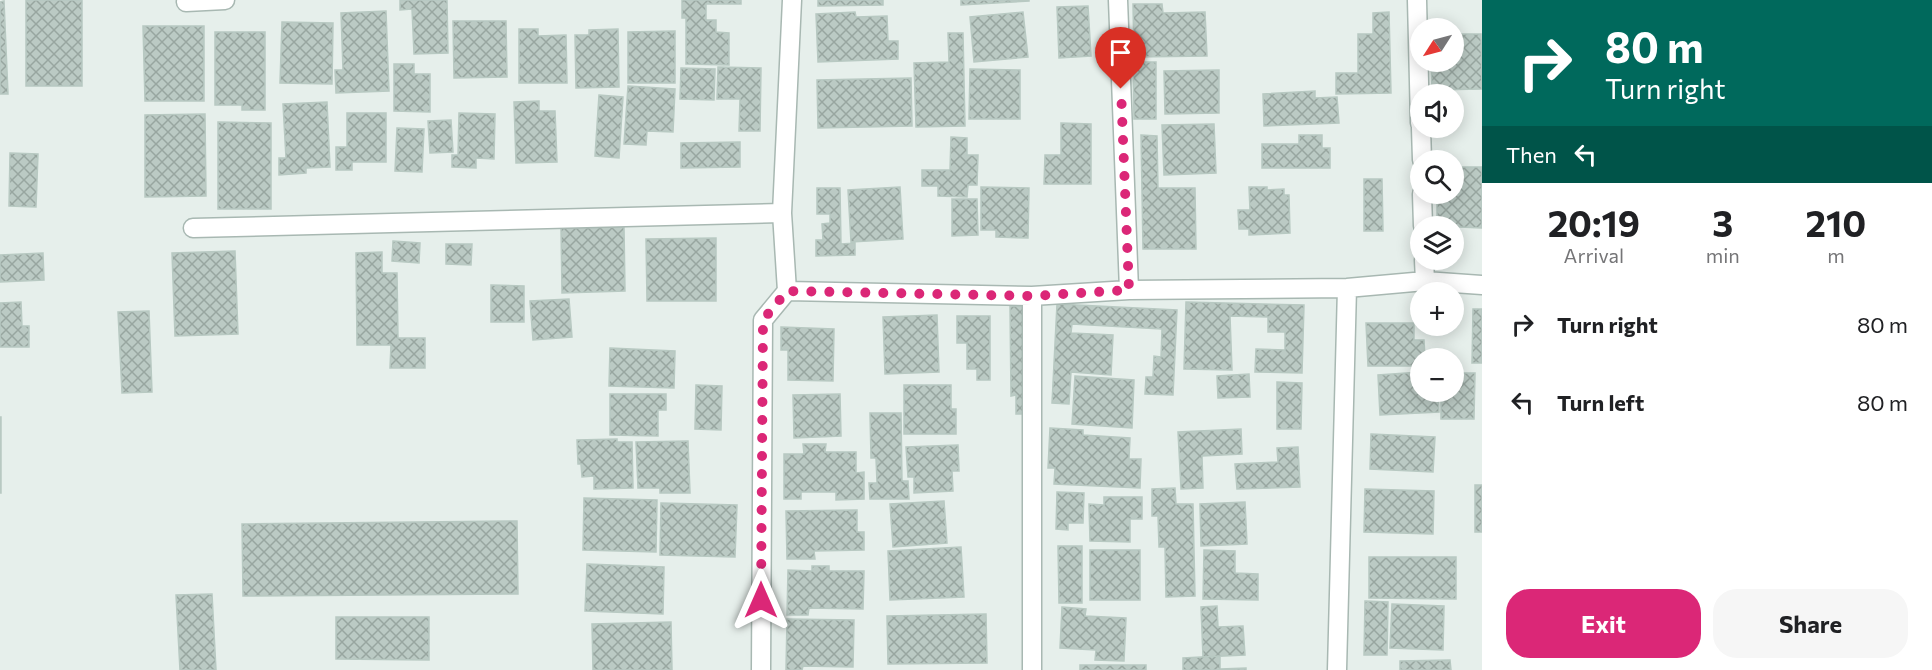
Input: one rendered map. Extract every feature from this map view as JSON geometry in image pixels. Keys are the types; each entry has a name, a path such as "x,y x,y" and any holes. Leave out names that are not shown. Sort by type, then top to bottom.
{"street":[{"path":"186,2 225,0"},
{"path":"760,670 763,320 787,291 782,213 792,0"},
{"path":"1118,0 1129,290"},
{"path":"1417,0 1420,84"},
{"path":"193,228 782,213"},
{"path":"1424,270 1425,281"},
{"path":"787,291 1032,296 1129,290 1347,288 1425,281 1482,285"},
{"path":"1337,670 1347,288"},
{"path":"1032,296 1032,670"}],"building":[{"path":"26,0 82,0 82,86 26,86"},
{"path":"400,0 447,0 448,53 414,54 412,9 400,10"},
{"path":"682,0 741,0 741,4 706,4 706,20 716,20 716,32 729,33 729,65 686,64 686,18 682,18"},
{"path":"818,0 883,0 883,5 818,6"},
{"path":"961,0 1029,0 1029,1 961,5"},
{"path":"4,1 8,94 0,94 0,2"},
{"path":"1133,4 1162,4 1163,13 1205,12 1207,56 1134,57"},
{"path":"1088,6 1091,56 1059,58 1057,7"},
{"path":"386,11 389,91 336,93 335,70 343,70 341,13"},
{"path":"855,12 856,17 887,16 888,41 898,41 898,59 818,62 816,14"},
{"path":"1023,12 1028,57 974,62 970,17"},
{"path":"1389,12 1391,93 1336,94 1336,73 1358,73 1358,34 1373,34 1373,13"},
{"path":"453,21 506,21 507,77 454,78"},
{"path":"282,22 333,23 332,84 280,83"},
{"path":"143,26 204,26 204,101 145,101"},
{"path":"519,29 538,29 538,36 566,35 567,83 519,83"},
{"path":"618,29 619,87 576,88 575,35 589,35 589,30"},
{"path":"675,31 675,83 628,83 628,32"},
{"path":"215,32 265,32 265,110 242,110 242,105 215,105"},
{"path":"948,33 963,33 965,126 916,127 914,63 949,62"},
{"path":"1464,34 1481,34 1482,89 1464,89 1464,84 1432,84 1431,72 1464,72"},
{"path":"1133,62 1156,62 1156,119 1134,119"},
{"path":"394,64 414,64 414,74 430,74 430,112 394,111"},
{"path":"718,67 761,68 760,131 739,131 740,99 717,99"},
{"path":"681,68 715,69 714,100 680,99"},
{"path":"970,69 1020,70 1020,119 969,119"},
{"path":"1219,70 1219,113 1165,114 1164,71"},
{"path":"911,78 912,126 818,128 817,80"},
{"path":"628,86 675,89 673,132 647,131 646,145 624,144"},
{"path":"1315,91 1315,98 1337,97 1339,123 1264,126 1263,94"},
{"path":"599,95 623,97 619,158 595,156"},
{"path":"539,101 539,111 555,111 557,162 516,163 514,102"},
{"path":"327,102 330,167 306,168 306,173 279,175 279,158 286,158 283,104"},
{"path":"347,113 386,113 386,162 352,162 352,170 336,170 336,147 347,147"},
{"path":"459,113 495,114 494,159 476,158 476,168 452,167 452,155 458,155"},
{"path":"205,114 206,196 145,197 145,115"},
{"path":"451,120 453,152 430,153 428,121"},
{"path":"218,122 271,123 271,209 218,209"},
{"path":"1061,123 1091,124 1091,184 1044,184 1045,155 1061,155"},
{"path":"1214,124 1216,173 1164,175 1162,125"},
{"path":"397,128 424,129 422,172 395,171"},
{"path":"1141,135 1157,136 1158,188 1195,188 1196,249 1143,249"},
{"path":"1299,135 1322,135 1322,148 1330,148 1330,168 1262,168 1262,144 1299,144"},
{"path":"951,137 967,138 967,155 978,155 977,185 968,185 967,197 938,196 938,186 922,186 922,170 950,170"},
{"path":"740,142 740,167 681,168 681,143"},
{"path":"10,153 38,154 36,207 9,206"},
{"path":"1464,167 1482,167 1482,228 1464,227 1464,216 1437,216 1437,204 1464,204"},
{"path":"1364,179 1382,179 1383,231 1364,231"},
{"path":"900,187 903,239 851,242 848,190"},
{"path":"981,187 1029,188 1028,238 996,237 996,230 981,230"},
{"path":"1249,187 1267,187 1267,190 1284,189 1284,195 1289,195 1290,233 1249,235 1249,229 1239,229 1238,210 1250,210"},
{"path":"817,188 840,188 841,244 855,243 855,255 816,256 816,240 823,240 822,224 830,223 830,214 817,214"},
{"path":"952,199 977,199 978,235 952,236"},
{"path":"624,227 625,291 562,293 561,228"},
{"path":"716,238 716,301 647,301 646,239"},
{"path":"393,241 420,243 419,263 392,261"},
{"path":"446,244 472,244 471,265 446,264"},
{"path":"235,251 238,334 175,336 172,253"},
{"path":"382,252 382,273 397,273 398,338 425,338 425,368 390,368 391,345 357,345 356,253"},
{"path":"43,253 44,280 0,282 0,255"},
{"path":"491,285 524,286 524,322 491,322"},
{"path":"569,299 572,337 533,340 530,301"},
{"path":"21,302 22,326 29,326 29,347 0,347 0,303"},
{"path":"1186,302 1304,305 1302,373 1255,372 1256,349 1285,350 1285,332 1268,332 1268,317 1230,316 1232,370 1184,369"},
{"path":"1057,304 1177,310 1173,395 1145,394 1146,377 1153,377 1154,356 1161,357 1162,329 1072,324 1071,333 1113,335 1111,375 1071,372 1069,404 1052,403"},
{"path":"1010,306 1036,306 1029,414 1016,414 1016,395 1011,396"},
{"path":"1473,309 1482,309 1482,363 1472,363"},
{"path":"149,311 152,392 122,393 118,312"},
{"path":"937,315 939,372 885,374 883,317"},
{"path":"957,316 990,316 990,380 977,380 977,369 967,369 967,343 957,343"},
{"path":"1366,323 1410,323 1410,336 1414,336 1414,340 1424,340 1424,348 1410,348 1410,366 1368,366"},
{"path":"781,327 834,329 833,381 788,380 788,350 781,350"},
{"path":"610,348 675,351 674,388 609,386"},
{"path":"1410,373 1410,402 1438,402 1439,412 1380,415 1378,375"},
{"path":"1464,373 1475,373 1474,419 1441,419 1441,402 1464,402"},
{"path":"1249,374 1250,397 1218,398 1217,376"},
{"path":"1075,376 1134,380 1132,428 1072,424"},
{"path":"1277,382 1302,383 1301,429 1277,429"},
{"path":"696,385 722,386 721,430 695,429"},
{"path":"904,385 951,385 951,409 956,409 956,434 904,434"},
{"path":"610,394 666,394 666,410 658,410 658,436 610,435"},
{"path":"840,394 841,436 794,438 793,395"},
{"path":"870,413 901,413 902,481 908,481 909,499 870,499 869,483 877,483 876,458 871,458"},
{"path":"1,417 1,493 0,493"},
{"path":"1050,428 1083,430 1083,435 1130,438 1129,459 1141,459 1140,488 1054,484 1055,468 1048,468"},
{"path":"1241,429 1242,454 1202,456 1203,488 1181,489 1178,432"},
{"path":"1371,434 1435,437 1433,472 1370,469"},
{"path":"617,439 617,442 632,442 633,488 594,489 594,476 582,477 581,464 578,464 577,440"},
{"path":"688,441 690,493 660,493 660,488 638,488 636,442"},
{"path":"803,444 826,444 825,452 856,452 856,473 864,472 864,499 836,500 836,492 801,492 801,499 784,499 784,454 804,454"},
{"path":"958,445 959,471 952,471 953,491 914,493 914,477 908,477 906,447"},
{"path":"1298,447 1300,487 1237,489 1235,464 1278,462 1277,448"},
{"path":"1475,485 1482,485 1482,532 1475,532"},
{"path":"1175,488 1176,504 1193,504 1195,596 1166,597 1165,547 1159,547 1158,516 1152,516 1152,489"},
{"path":"1365,489 1434,491 1433,534 1364,532"},
{"path":"1057,492 1084,493 1083,523 1068,523 1068,530 1056,529"},
{"path":"1104,497 1142,497 1142,519 1130,519 1130,542 1090,541 1089,504 1104,505"},
{"path":"584,498 657,500 656,552 583,550"},
{"path":"944,501 947,543 893,547 890,504"},
{"path":"1245,502 1247,544 1201,546 1200,504"},
{"path":"661,503 737,505 735,557 660,555"},
{"path":"857,510 857,532 864,532 864,550 814,551 815,559 787,559 786,511"},
{"path":"517,521 518,594 243,596 242,524"},
{"path":"1058,546 1082,546 1082,603 1059,603"},
{"path":"961,547 964,597 890,600 888,551"},
{"path":"1090,550 1140,550 1140,600 1090,600"},
{"path":"1204,550 1235,551 1235,573 1258,574 1258,600 1203,599"},
{"path":"1369,557 1456,557 1456,599 1369,598"},
{"path":"587,564 664,567 663,614 585,611"},
{"path":"812,566 829,566 829,571 864,571 863,609 809,608 808,615 787,615 788,570 812,571"},
{"path":"212,594 216,670 180,670 176,595"},
{"path":"1365,601 1388,602 1387,655 1364,655"},
{"path":"1392,604 1444,606 1443,650 1390,648"},
{"path":"1217,606 1218,627 1243,626 1245,655 1203,657 1201,607"},
{"path":"1062,607 1086,609 1085,616 1126,618 1124,661 1095,660 1096,650 1060,648"},
{"path":"986,614 987,663 888,664 887,616"},
{"path":"336,617 429,617 429,660 336,659"},
{"path":"787,619 854,620 853,667 803,666 802,670 786,670"},
{"path":"671,622 672,670 593,670 592,624"},
{"path":"1220,656 1220,669 1246,668 1246,670 1183,670 1183,658"},
{"path":"1450,660 1451,670 1400,670 1400,661"},
{"path":"1080,665 1146,665 1146,670 1080,670"}],"route":[{"path":"761,600 763,320 787,291 1032,296 1129,290 1121,89"}]}
